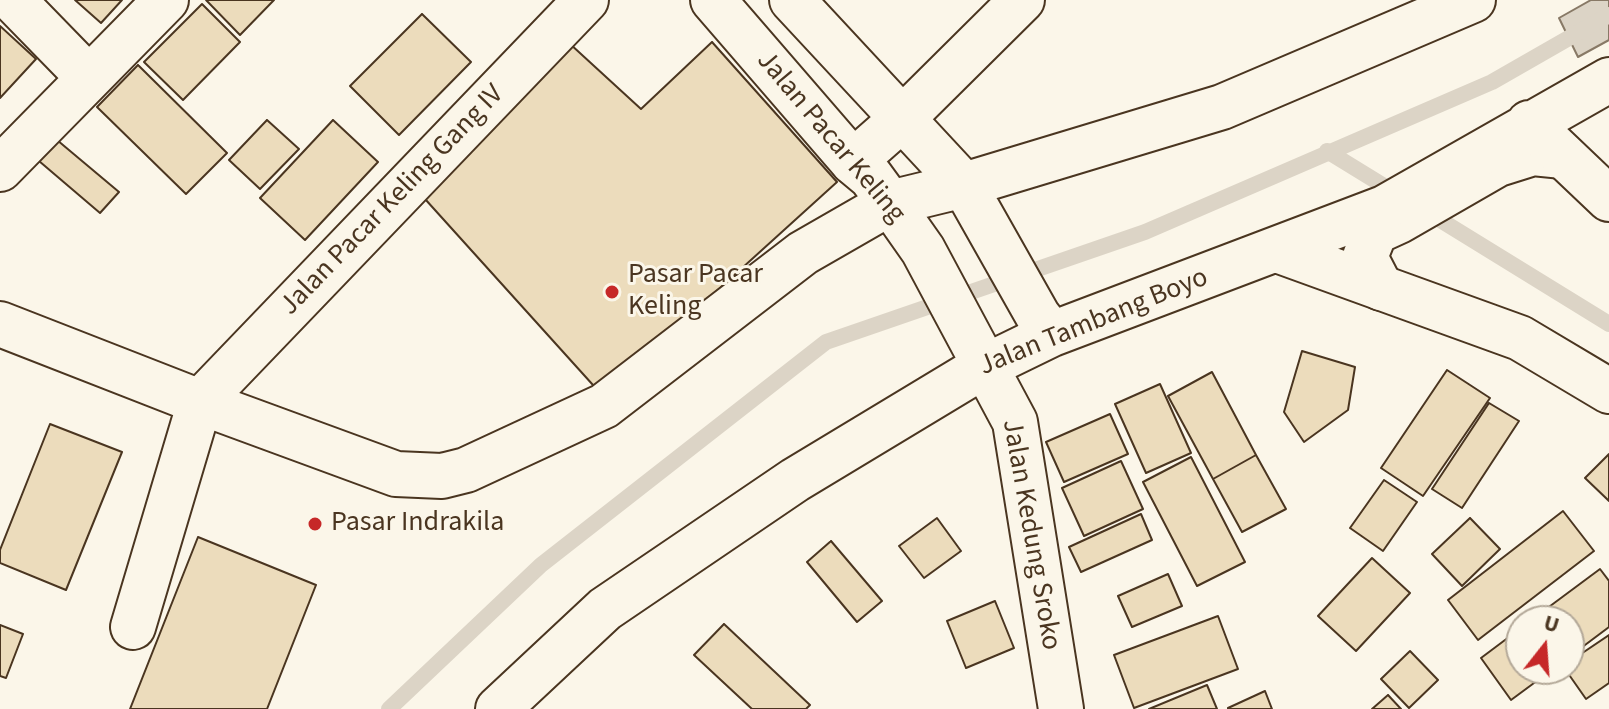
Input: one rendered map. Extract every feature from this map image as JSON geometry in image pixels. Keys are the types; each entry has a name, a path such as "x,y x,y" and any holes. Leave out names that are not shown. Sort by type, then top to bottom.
{"main road":[{"path":"13,0 89,78"},
{"path":"0,169 166,0"},
{"name":"Jalan Pacar Keling Gang IV","path":"200,402 586,0"},
{"name":"Jalan Pacar Keling","path":"713,0 853,162 871,177 927,259 981,359"},
{"path":"792,0 964,185 1045,325"},
{"path":"853,162 903,118 1022,0"},
{"path":"0,324 396,474 442,476 466,470 604,406 803,253 890,203 964,185 1222,107 1473,0"},
{"name":"Jalan Tambang Boyo","path":"498,709 605,609 981,359 1045,325 1392,214 1609,80"},
{"path":"1508,145 1563,156 1609,199"},
{"path":"1381,288 1365,257 1375,232 1392,214"},
{"path":"1277,250 1520,338 1609,391"},
{"name":"Jalan Kedung Sroko","path":"981,359 1015,422 1061,709"},
{"path":"133,627 200,402"}],"shaded area":[{"path":"1591,0 1609,0 1609,40 1578,57 1559,18"}],"building":[{"path":"75,0 122,0 101,23"},
{"path":"206,0 274,0 240,35"},
{"path":"202,4 240,42 183,100 144,62"},
{"path":"422,14 471,62 399,135 350,86"},
{"path":"0,26 36,59 0,98"},
{"name":"Pasar Pacar Keling","path":"712,42 837,182 602,395 416,189 569,43 641,109"},
{"path":"138,65 227,153 186,194 97,107"},
{"path":"267,120 299,149 260,189 229,160"},
{"path":"333,120 378,162 305,240 260,198"},
{"path":"57,140 119,192 100,213 39,161"},
{"path":"1302,351 1355,367 1348,410 1304,442 1284,412"},
{"path":"1447,370 1490,398 1423,496 1381,468"},
{"path":"1212,372 1256,455 1213,479 1168,396"},
{"path":"1160,384 1191,453 1146,473 1115,404"},
{"path":"1489,403 1519,421 1462,508 1432,489"},
{"path":"1110,414 1128,454 1064,482 1046,442"},
{"path":"50,424 122,452 66,590 0,563 0,550"},
{"path":"1609,454 1609,501 1585,478"},
{"path":"1256,455 1286,509 1242,532 1213,479"},
{"path":"1191,457 1245,562 1197,586 1143,482"},
{"path":"1121,461 1143,509 1084,536 1062,488"},
{"path":"1384,480 1417,502 1383,551 1350,528"},
{"path":"1563,511 1594,551 1524,605 1505,605 1505,619 1478,640 1448,600"},
{"path":"1141,514 1152,540 1081,572 1069,547"},
{"path":"937,518 961,551 924,578 899,546"},
{"path":"1470,518 1500,549 1462,586 1432,554"},
{"path":"198,537 316,585 267,709 130,709"},
{"path":"831,541 882,601 857,622 807,562"},
{"path":"1372,558 1410,593 1356,651 1318,616"},
{"path":"1600,569 1609,581 1609,627 1585,645 1585,605 1552,605"},
{"path":"1168,574 1182,606 1132,627 1118,596"},
{"path":"995,601 1014,648 966,668 947,621"},
{"path":"1218,616 1238,669 1134,708 1114,655"},
{"path":"724,624 810,705 806,709 752,709 694,655"},
{"path":"0,625 23,634 6,678 0,676"},
{"path":"1609,635 1609,683 1586,699 1576,685 1585,685 1585,651"},
{"path":"1505,640 1505,685 1531,685 1511,700 1481,658"},
{"path":"1410,651 1438,680 1409,708 1381,679"},
{"path":"1207,685 1217,709 1149,709"},
{"path":"1265,691 1272,709 1228,709 1228,708"},
{"path":"1388,695 1401,709 1372,709"}],"waterway":[{"path":"389,709 541,565 826,342 1145,232 1492,82 1609,15"},
{"path":"1327,151 1397,194"},
{"path":"1424,210 1609,324"}],"place":[{"name":"Pasar Pacar Keling","path":"612,292"},
{"name":"Pasar Indrakila","path":"315,524"}]}
